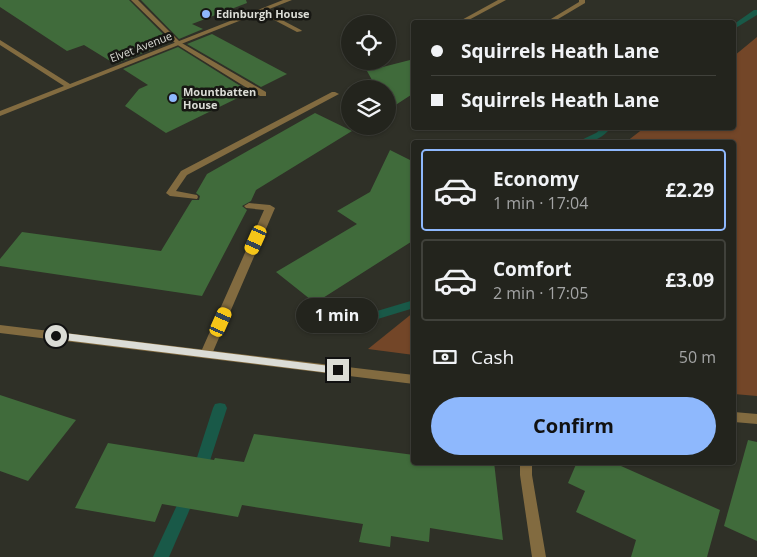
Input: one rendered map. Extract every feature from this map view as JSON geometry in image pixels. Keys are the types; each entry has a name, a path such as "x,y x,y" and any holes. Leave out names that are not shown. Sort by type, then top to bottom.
{"street":[{"path":"134,0 178,43 263,94"},
{"name":"Elvet Avenue","path":"0,114 289,0"},
{"path":"465,20 503,0"},
{"path":"552,20 582,3 582,0"},
{"path":"261,11 299,31"},
{"path":"0,42 69,86"},
{"path":"194,198 170,193 184,173 335,94"},
{"path":"206,354 270,208 249,206"},
{"path":"0,329 411,380"},
{"path":"736,417 757,420"},
{"path":"526,465 539,557"}],"shaded area":[{"path":"757,37 757,396 736,394 736,140 629,140 641,130 736,130 736,54"},
{"path":"411,314 411,355 368,349"}],"building":[{"path":"0,0 129,0 171,42 115,64 84,45 67,51 0,7"},
{"path":"141,0 246,0 247,3 192,24 203,29 179,39"},
{"path":"212,34 287,74 261,87 187,44"},
{"path":"178,47 250,92 166,133 125,106 139,89 148,85 123,69"},
{"path":"411,60 411,95 396,105 396,80 372,80 367,71 396,70 396,64"},
{"path":"315,113 341,126 341,135 345,135 256,190 251,201 242,206 247,210 202,296 0,266 0,259 22,232 161,251 192,200 199,200 200,196 196,193 207,174"},
{"path":"390,150 411,160 411,242 315,303 276,272 357,224 337,211 370,192"},
{"path":"0,395 76,420 28,481 0,471"},
{"path":"254,434 411,455 411,465 494,465 503,540 430,528 429,542 391,536 390,547 359,542 363,524 242,505 238,517 162,504 155,522 75,508 108,443 214,460 215,458 244,462"},
{"path":"748,440 757,442 757,541 724,526"},
{"path":"576,465 619,465 720,510 707,557 631,557 636,540 576,512 585,491 568,483"}],"waterway":[{"path":"736,26 757,12"},
{"path":"587,140 599,135 605,130"},
{"path":"371,317 411,305"},
{"path":"199,473 220,408"},
{"path":"161,557 189,495"}],"place":[{"name":"Edinburgh House","path":"206,14"},
{"name":"Mountbatten House","path":"173,98"}],"route":[{"path":"56,336 338,370"}]}
